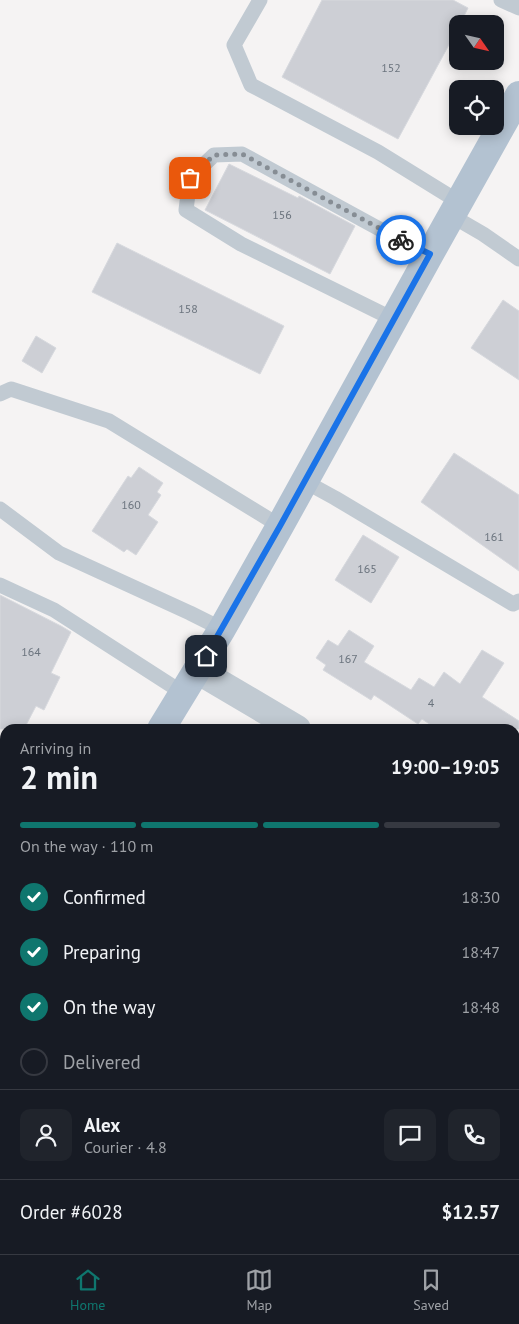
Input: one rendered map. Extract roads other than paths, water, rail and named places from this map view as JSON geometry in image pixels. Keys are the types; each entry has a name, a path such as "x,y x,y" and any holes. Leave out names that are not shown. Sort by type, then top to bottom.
{"main road":[{"path":"164,724 222,629 519,95"}],"street":[{"path":"198,670 289,724"}],"lane":[{"path":"260,0 234,45 250,85 378,152 456,209 483,234 519,259"},
{"path":"501,0 519,8"},
{"path":"393,319 241,244 186,210 190,178 214,155 242,154 385,232 430,254"},
{"path":"0,394 12,389 109,421 280,526"},
{"path":"304,481 513,604 519,602"},
{"path":"0,509 58,553 222,629"},
{"path":"0,585 54,610 183,693"}]}
